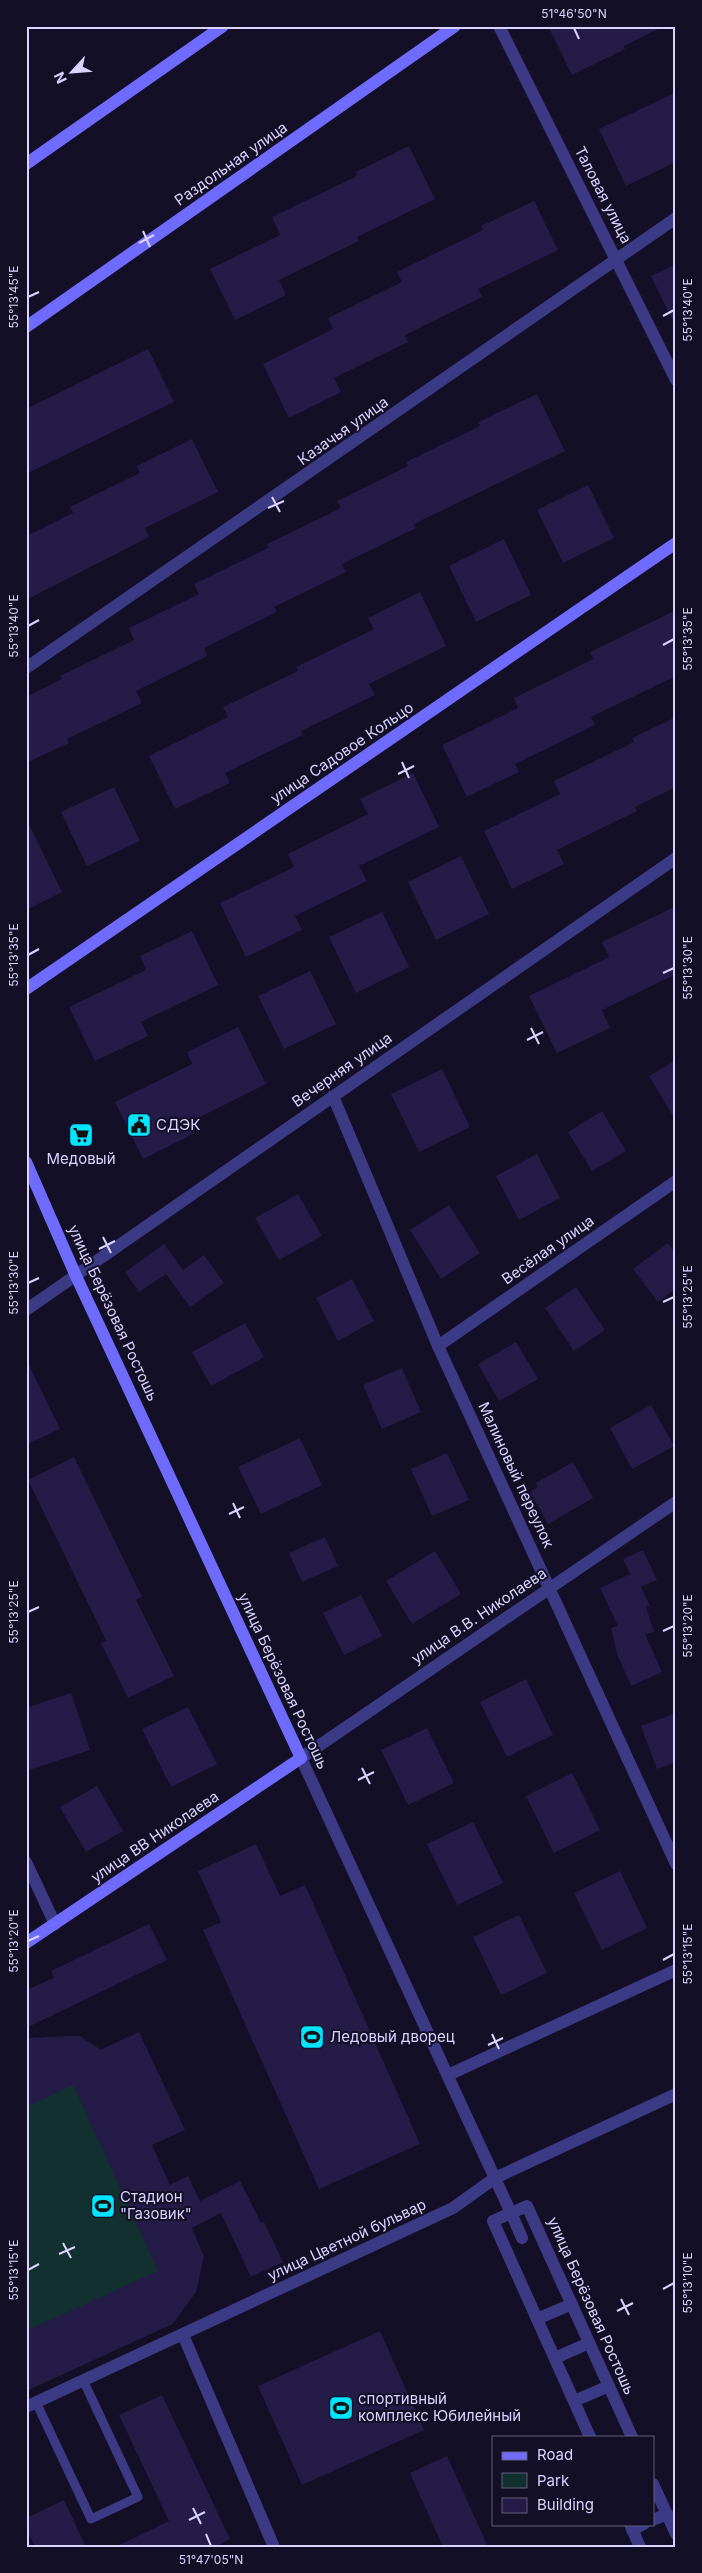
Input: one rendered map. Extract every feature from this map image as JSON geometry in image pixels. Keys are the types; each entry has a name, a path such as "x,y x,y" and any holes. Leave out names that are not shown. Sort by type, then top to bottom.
{"street":[{"path":"26,164 223,26"},
{"name":"Раздольная улица","path":"26,328 455,26"},
{"name":"Таловая улица","path":"499,26 676,380"},
{"name":"Казачья улица","path":"26,668 676,218"},
{"name":"улица Садовое Кольцо","path":"26,989 676,543"},
{"name":"Вечерняя улица","path":"26,1310 676,858"},
{"name":"Малиновый переулок","path":"333,1096 438,1346 676,1864"},
{"name":"улица Берёзовая Ростошь","path":"26,1162 76,1276 511,2213 527,2206 630,2436"},
{"name":"Весёлая улица","path":"438,1346 676,1181"},
{"name":"улица В.В. Николаева","path":"301,1758 676,1502"},
{"name":"улица ВВ Николаева","path":"26,1943 301,1758"},
{"path":"26,1862 55,1924"},
{"path":"448,2075 676,1970"},
{"name":"улица Цветной бульвар","path":"31,2405 453,2208 495,2178 676,2094"},
{"path":"522,2238 511,2213 493,2221 590,2436"},
{"path":"504,2246 538,2230"},
{"path":"537,2320 572,2304"},
{"path":"183,2335 274,2547"},
{"path":"555,2358 589,2343"},
{"path":"574,2401 608,2386"},
{"path":"654,2486 676,2534"},
{"path":"654,2520 667,2514"},
{"path":"631,2527 640,2547"}],"lane":[{"path":"31,2405 92,2519 138,2497 83,2380"}],"green space":[{"name":"Стадион \"Газовик\"","path":"80,2036 111,2057 196,2292 172,2324 26,2391 26,2047 47,2037"}],"building":[{"path":"548,26 664,26 624,46 625,49 572,75"},
{"path":"676,92 676,162 626,186 599,129"},
{"path":"409,146 435,199 357,237 359,241 279,280 286,295 235,320 210,269 280,235 272,217 357,176 356,172"},
{"path":"534,201 558,250 478,289 482,297 405,335 408,342 334,378 341,392 289,418 263,364 333,329 328,318 402,282 397,272 483,230 481,226"},
{"path":"676,264 676,327 651,276"},
{"path":"148,349 174,402 26,474 26,409"},
{"path":"537,394 565,451 414,524 416,528 342,564 346,572 274,607 277,612 204,648 207,656 136,691 142,703 67,739 69,743 26,763 26,697 62,679 60,676 134,640 129,628 199,594 194,584 268,548 267,544 341,508 337,501 408,466 406,462 480,426 478,422"},
{"path":"192,439 218,492 145,528 149,537 26,600 26,536 73,513 70,507 140,473 137,466"},
{"path":"588,485 614,538 563,563 537,510"},
{"path":"504,539 531,595 476,622 449,566"},
{"path":"420,592 446,646 369,684 375,695 301,731 303,735 225,773 230,783 175,809 149,756 228,717 223,707 298,671 296,667 374,629 368,618"},
{"path":"676,610 676,676 591,717 595,725 515,764 519,772 467,797 442,745 518,708 514,698 593,659 590,652"},
{"path":"676,717 676,787 635,807 637,811 557,850 564,864 512,889 484,831 560,794 554,781 634,742 632,738"},
{"path":"413,773 439,827 359,866 367,881 295,916 302,930 246,957 220,903 294,867 288,854 368,814 360,799"},
{"path":"114,787 140,841 87,866 61,812"},
{"path":"26,818 62,892 26,910"},
{"path":"461,856 489,914 436,940 408,882"},
{"path":"676,906 676,974 602,1010 610,1028 557,1053 529,996 609,957 602,942"},
{"path":"382,912 409,967 356,993 329,937"},
{"path":"192,931 218,985 141,1022 148,1036 95,1061 69,1007 146,970 140,956"},
{"path":"310,971 336,1024 284,1049 258,996"},
{"path":"238,1027 266,1084 190,1122 195,1133 143,1159 115,1102 192,1064 187,1052"},
{"path":"676,1060 676,1121 649,1076"},
{"path":"442,1069 470,1127 419,1152 391,1094"},
{"path":"602,1111 626,1151 592,1171 568,1132"},
{"path":"537,1154 560,1198 519,1220 496,1176"},
{"path":"298,1194 322,1236 279,1260 255,1218"},
{"path":"449,1205 480,1253 441,1279 410,1230"},
{"path":"668,1243 676,1254 676,1288 658,1302 633,1269"},
{"path":"164,1244 183,1270 204,1255 224,1283 190,1307 166,1274 139,1292 125,1272"},
{"path":"352,1279 374,1321 338,1341 316,1298"},
{"path":"576,1287 605,1330 574,1351 545,1308"},
{"path":"245,1323 264,1357 211,1386 192,1352"},
{"path":"516,1342 538,1379 499,1401 478,1364"},
{"path":"26,1359 60,1429 26,1445"},
{"path":"402,1368 421,1412 382,1429 363,1385"},
{"path":"651,1405 674,1446 632,1469 610,1428"},
{"path":"300,1438 322,1485 261,1514 238,1467"},
{"path":"447,1453 469,1500 432,1516 411,1469"},
{"path":"74,1457 142,1597 136,1600 174,1676 128,1698 101,1643 106,1640 28,1480"},
{"path":"573,1462 593,1498 548,1524 530,1492 538,1487 536,1483"},
{"path":"325,1537 338,1566 302,1582 289,1553"},
{"path":"643,1550 657,1580 641,1587 650,1606 646,1607 654,1632 645,1634 662,1672 631,1686 617,1654 611,1628 618,1626 600,1588 630,1574 623,1559"},
{"path":"435,1551 461,1594 412,1624 386,1581"},
{"path":"361,1595 382,1636 344,1655 323,1613"},
{"path":"526,1679 553,1735 507,1757 480,1702"},
{"path":"71,1693 90,1750 26,1771 26,1708"},
{"path":"188,1707 217,1764 171,1787 142,1729"},
{"path":"676,1713 676,1762 657,1769 641,1726"},
{"path":"427,1728 454,1783 408,1805 381,1750"},
{"path":"572,1773 600,1830 554,1853 526,1796"},
{"path":"97,1786 123,1831 86,1852 60,1807"},
{"path":"473,1822 503,1883 457,1905 427,1844"},
{"name":"Ледовый дворец","path":"256,1844 280,1896 305,1885 420,2144 319,2189 203,1930 221,1922 198,1871"},
{"path":"620,1871 647,1928 602,1950 574,1893"},
{"path":"519,1915 547,1973 501,1995 473,1937"},
{"path":"149,1924 167,1960 26,2028 26,1990 54,1978 51,1971"},
{"path":"139,2032 185,2130 152,2145 170,2185 188,2176 200,2201 240,2181 261,2223 264,2222 283,2262 251,2277 221,2213 192,2228 204,2257 196,2292 172,2324 26,2391 26,2331 158,2271 73,2085 26,2107 26,2038 80,2036 100,2050"},
{"name":"спортивный комплекс Юбилейный","path":"380,2331 424,2430 302,2485 258,2386"},
{"path":"162,2395 230,2539 215,2547 115,2547 169,2521 119,2415"},
{"path":"447,2456 488,2547 443,2547 410,2473"},
{"path":"64,2500 86,2547 35,2547 26,2528 26,2518"}],"place":[{"name":"СДЭК","path":"139,1125"},
{"name":"Медовый","path":"81,1135"},
{"name":"Ледовый дворец","path":"312,2037"},
{"name":"Стадион \"Газовик\"","path":"103,2206"},
{"name":"спортивный комплекс Юбилейный","path":"341,2408"}]}
